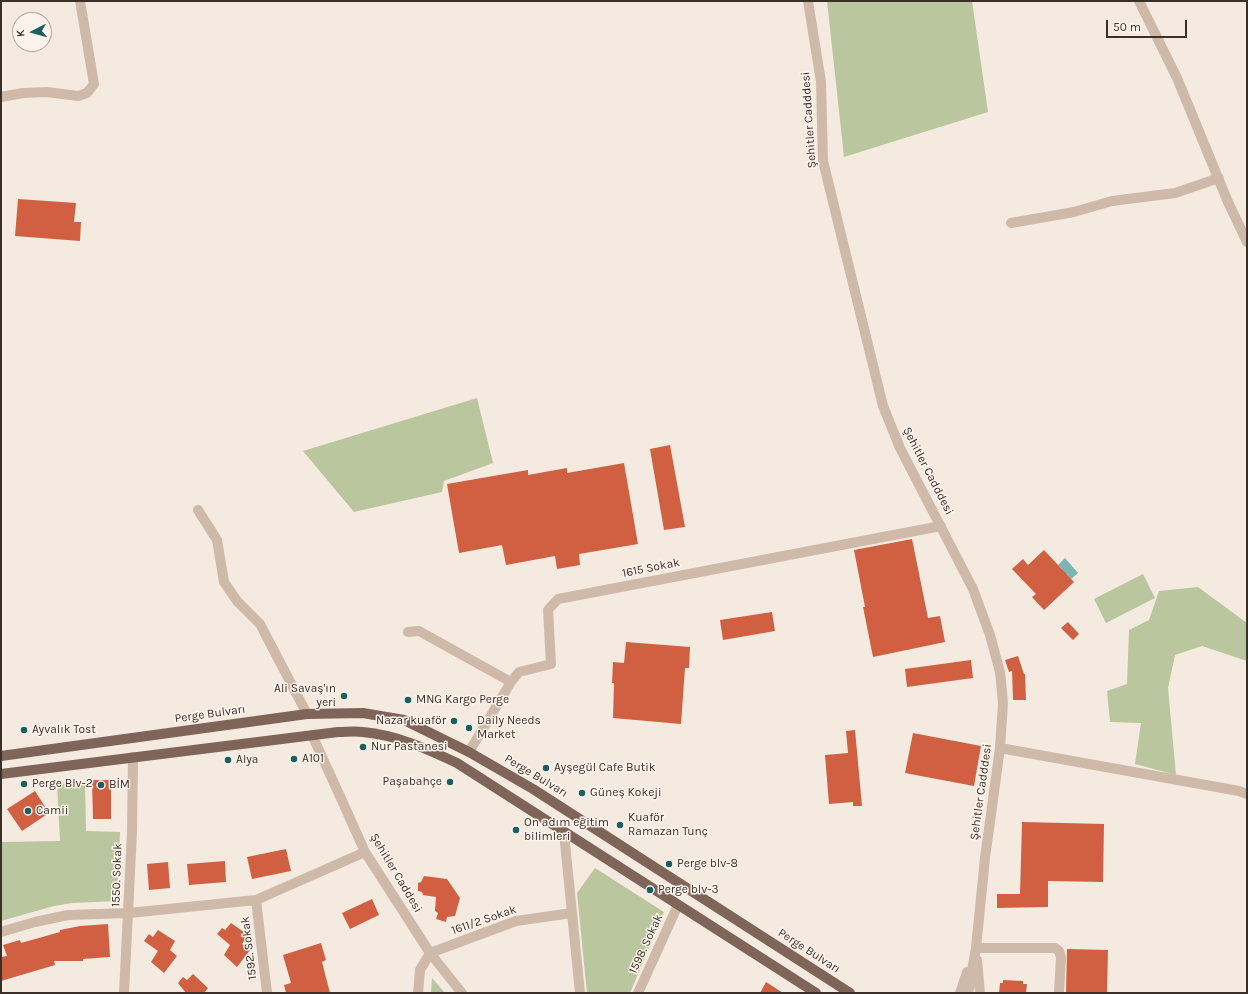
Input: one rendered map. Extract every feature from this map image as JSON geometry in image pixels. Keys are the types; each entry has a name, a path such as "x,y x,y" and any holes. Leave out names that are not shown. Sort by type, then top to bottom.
{"main road":[{"name":"Perge Bulvarı","path":"1,756 307,714 363,713 404,720 469,752 533,789 850,993"},
{"path":"1,774 338,732 363,732 394,737 419,745 457,763 816,993"}],"street":[{"path":"1,97 23,93 47,92 78,96 87,93 94,84 80,1"},
{"name":"Şehitler Cadddesi","path":"808,1 821,82 823,161 883,406 900,448 973,589 990,635 1000,672 1003,703 1000,748 985,858 976,948"},
{"path":"1139,1 1178,78 1247,242"},
{"path":"1011,223 1074,212 1112,202 1175,193 1219,178"},
{"path":"198,510 218,540 224,582 237,601 260,624 307,714"},
{"name":"1615 Sokak","path":"469,752 518,672 551,664 548,610 558,599 941,526"},
{"path":"408,632 419,631 511,682"},
{"name":"Şehitler Caddesi","path":"312,735 365,852 430,953 462,993"},
{"path":"1000,748 1239,791 1247,794"},
{"name":"1550. Sokak","path":"124,993 129,913 133,757"},
{"path":"564,832 580,993"},
{"path":"1,932 35,922 68,915 129,913 256,900 365,852"},
{"name":"1592. Sokak","path":"256,900 267,993"},
{"name":"1598. Sokak","path":"638,993 678,905"},
{"name":"1611/2 Sokak","path":"430,953 516,921 572,913"},
{"path":"960,993 976,948"},
{"path":"968,993 976,948"},
{"path":"976,948 980,993"},
{"path":"976,948 1055,948 1059,951 1061,957 1059,993"},
{"path":"418,993 420,970 430,953"}],"green space":[{"path":"827,1 972,1 988,112 844,157"},
{"path":"477,398 493,463 444,481 442,492 354,512 303,451"},
{"path":"1143,574 1155,598 1106,623 1094,599"},
{"path":"1198,587 1247,623 1247,661 1202,646 1175,655 1168,688 1176,775 1135,764 1141,723 1110,722 1107,691 1127,684 1129,630 1149,620 1159,591"},
{"path":"85,782 86,831 120,832 117,901 72,903 54,906 1,921 1,842 60,841 57,784"},
{"path":"595,868 664,912 630,993 587,993 577,893"},
{"path":"432,978 445,993 431,993"}],"water":[{"path":"1065,558 1078,573 1071,579 1067,574 1064,576 1062,569 1058,565"}],"building":[{"path":"18,199 76,203 74,222 81,222 80,241 15,236"},
{"path":"670,445 685,527 664,530 650,449"},
{"path":"624,463 638,544 579,554 580,565 557,569 555,556 506,565 502,545 459,553 447,484 528,470 528,475 567,468 567,473"},
{"path":"912,539 928,618 940,616 945,642 873,657 854,550"},
{"path":"1044,550 1074,582 1044,610 1032,597 1036,594 1012,569 1023,559 1028,565"},
{"path":"772,612 775,631 723,640 720,620"},
{"path":"1068,622 1079,634 1073,640 1061,628"},
{"path":"626,642 690,647 689,668 685,668 681,724 613,718 613,662 624,663"},
{"path":"1018,656 1025,674 1026,700 1013,700 1012,671 1009,672 1005,660"},
{"path":"971,660 973,678 907,687 905,669"},
{"path":"855,730 862,806 853,806 853,802 829,804 825,755 848,753 846,731"},
{"path":"913,733 981,746 974,786 905,773"},
{"path":"92,780 111,780 111,819 93,819"},
{"name":"Camii","path":"35,791 49,813 22,831 7,809"},
{"path":"1022,822 1104,824 1103,882 1048,881 1048,907 997,908 997,894 1020,894"},
{"path":"286,849 291,871 252,879 247,857"},
{"path":"225,861 226,882 189,885 187,864"},
{"path":"168,862 170,888 149,890 147,864"},
{"path":"424,876 447,879 460,898 455,916 447,917 446,922 436,919 438,913 435,911 436,897 423,895 422,892 418,891 418,883 421,882"},
{"path":"372,899 379,915 350,929 342,913"},
{"path":"231,923 248,935 242,944 250,950 237,967 224,955 230,945 217,934 222,928 225,930"},
{"path":"108,924 110,957 83,959 83,961 54,961 55,965 1,981 1,957 7,956 3,945 20,940 21,943 60,932 60,930 80,926"},
{"path":"158,930 175,941 170,950 177,956 164,973 151,962 158,951 144,941 149,934 153,937"},
{"path":"321,943 326,960 322,962 330,993 286,993 284,985 291,983 283,955"},
{"path":"1067,949 1108,950 1107,993 1066,993"},
{"path":"193,974 208,988 204,993 186,993 178,983 183,977 187,980"},
{"path":"1003,980 1023,981 1023,984 1027,984 1026,993 999,993 1000,983 1003,983"},
{"path":"766,982 783,993 760,993"}],"place":[{"name":"Ali Savaş'ın yeri","path":"344,696"},
{"name":"MNG Kargo Perge","path":"408,700"},
{"name":"Nazar kuaför","path":"454,721"},
{"name":"Daily Needs Market","path":"469,728"},
{"name":"Ayvalık Tost","path":"24,730"},
{"name":"Nur Pastanesi","path":"363,747"},
{"name":"A101","path":"294,759"},
{"name":"Alya","path":"228,760"},
{"name":"Ayşegül Cafe Butik","path":"546,768"},
{"name":"Paşabahçe","path":"450,782"},
{"name":"Perge Blv-2","path":"24,784"},
{"name":"BİM","path":"101,785"},
{"name":"Güneş Kokeji","path":"582,793"},
{"name":"Camii","path":"28,811"},
{"name":"Kuaför Ramazan Tunç","path":"620,825"},
{"name":"On adım eğitim bilimleri","path":"516,830"},
{"name":"Perge blv-8","path":"669,864"},
{"name":"Perge blv-3","path":"650,890"}]}
